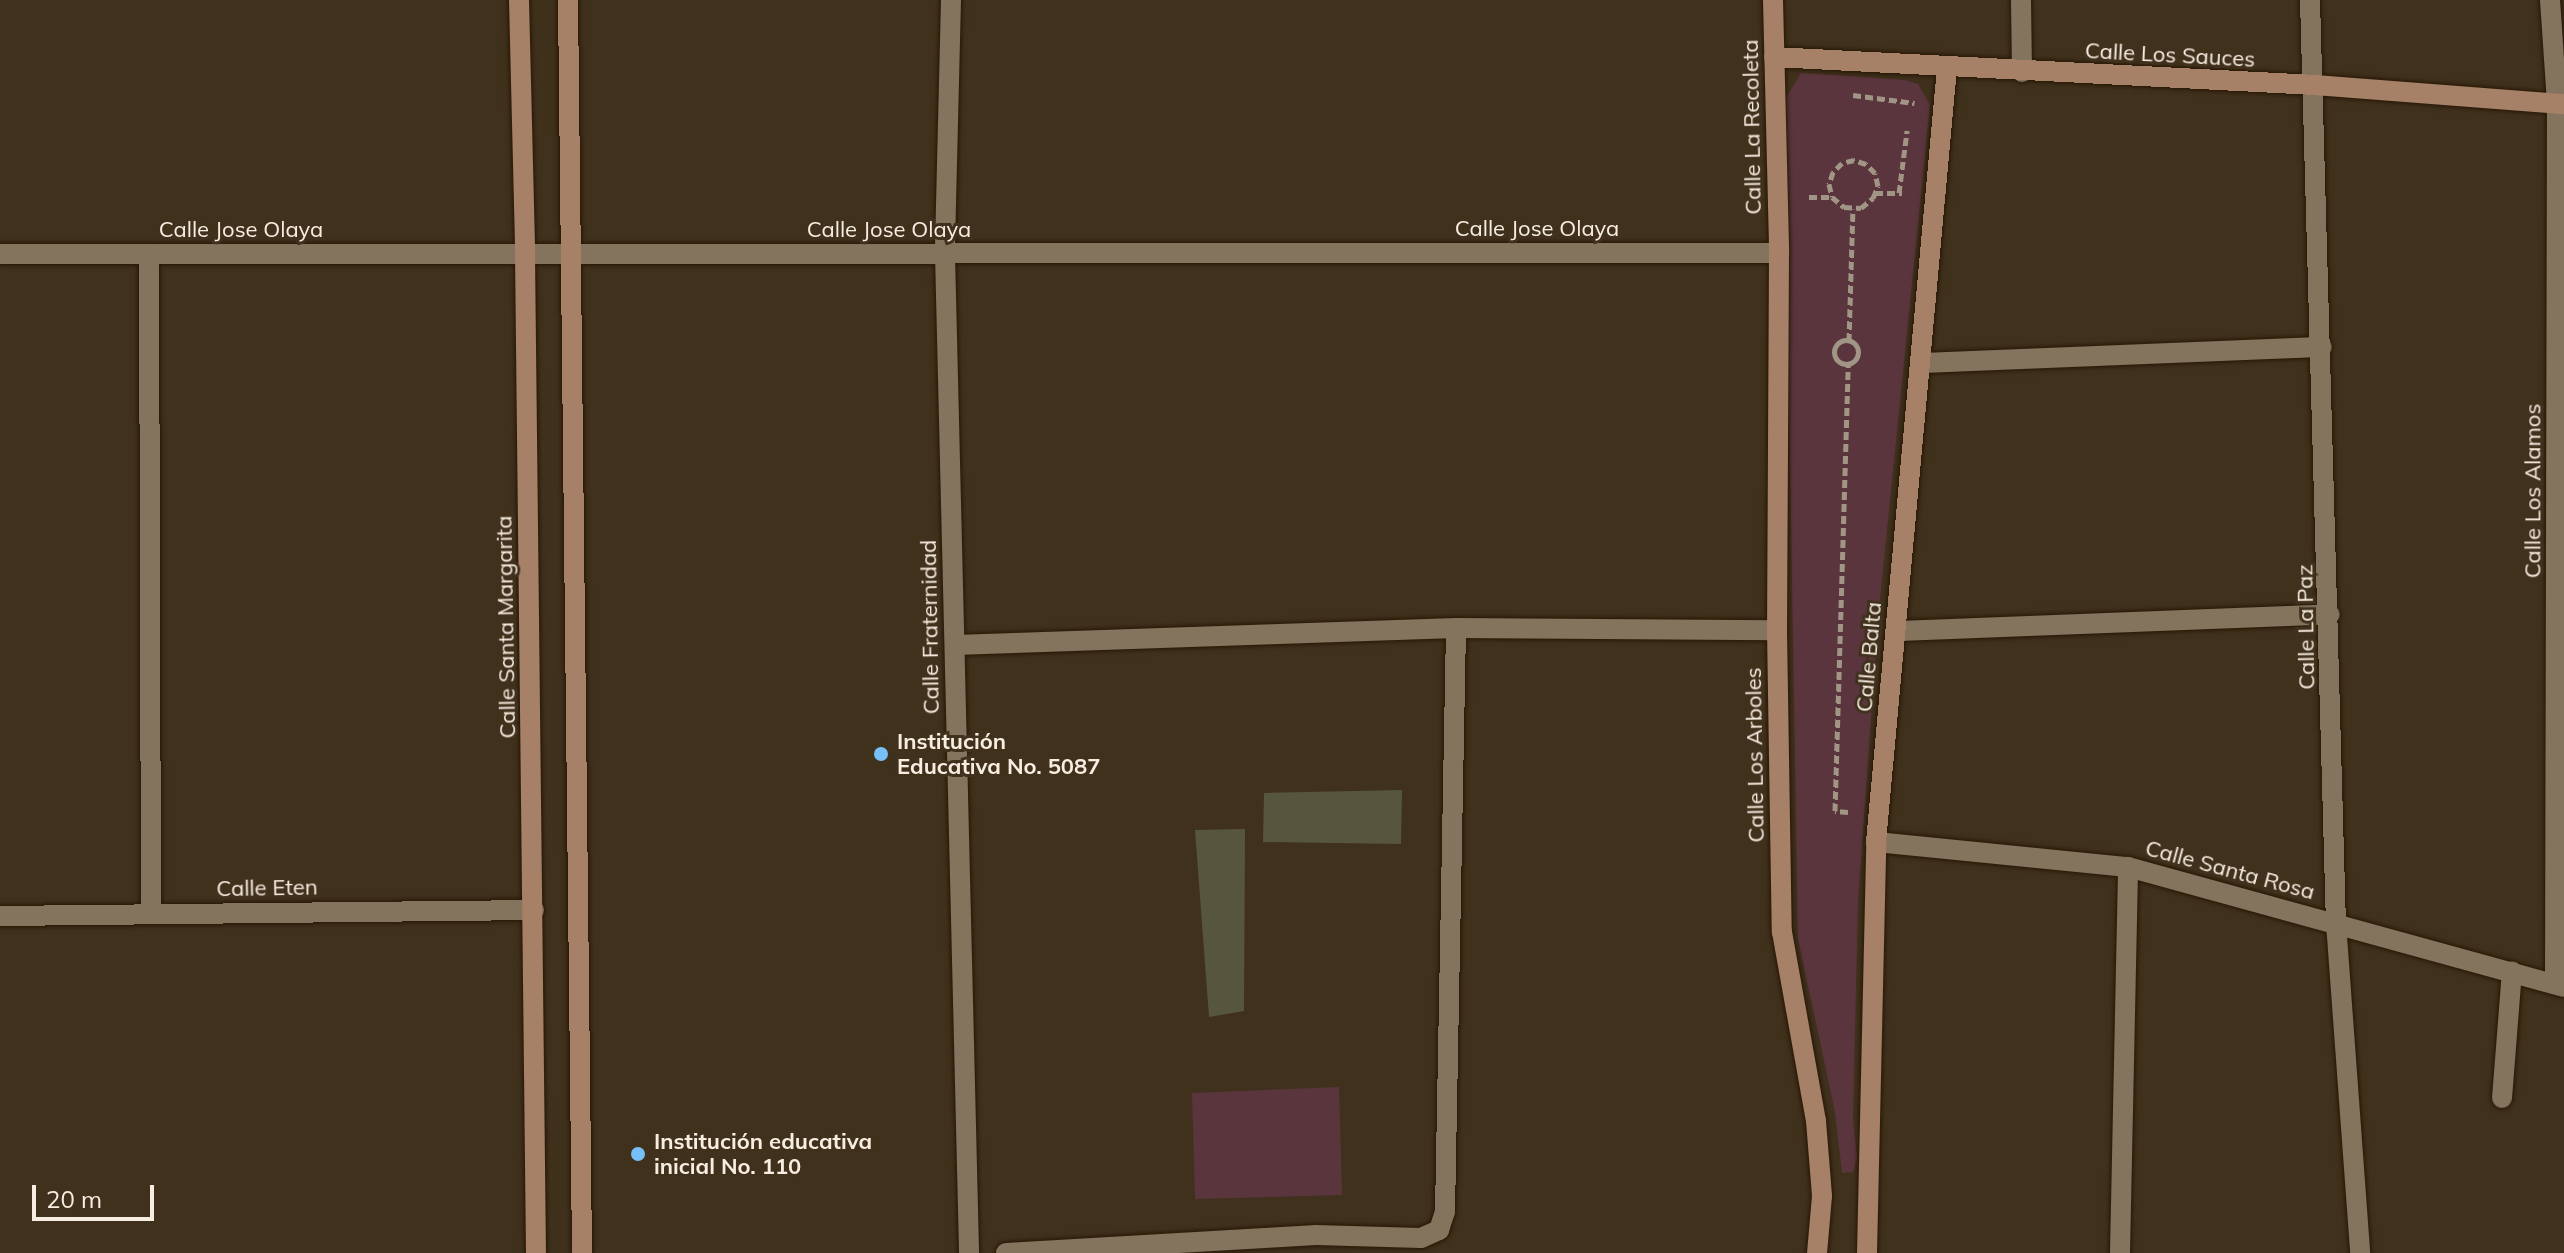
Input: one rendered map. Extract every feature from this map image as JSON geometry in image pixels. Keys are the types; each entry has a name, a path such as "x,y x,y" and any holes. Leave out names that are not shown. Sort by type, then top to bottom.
{"street":[{"name":"Calle Santa Margarita","path":"519,0 534,910 536,1253"},
{"path":"568,0 582,1253"},
{"name":"Calle Fraternidad","path":"951,0 945,254 969,1253"},
{"name":"Calle La Recoleta","path":"1773,0 1779,253"},
{"path":"2021,0 2022,72"},
{"name":"Calle La Paz","path":"2310,0 2330,614 2336,923 2360,1253"},
{"name":"Calle Los Alamos","path":"2550,0 2560,103 2559,985"},
{"name":"Calle Los Sauces","path":"1774,57 2315,85 2560,103"},
{"name":"Calle Balta","path":"1867,1253 1876,842 1947,68"},
{"name":"Calle Jose Olaya","path":"0,254 1779,253"},
{"name":"Calle Los Arboles","path":"1779,253 1777,630 1782,932 1816,1121 1822,1196 1817,1253"},
{"path":"149,254 151,913"},
{"path":"1920,363 2322,347"},
{"path":"1896,631 2330,614"},
{"path":"1006,1253 1314,1244 1421,1238 1439,1230 1445,1212 1456,628"},
{"path":"955,645 1456,628 1777,630"},
{"name":"Calle Santa Rosa","path":"1876,842 2128,867 2559,985"},
{"path":"2120,1253 2128,867"},
{"name":"Calle Eten","path":"0,916 534,910"},
{"path":"2502,1098 2512,971"}],"path":[{"path":"1843,95 1910,102 1899,193"},
{"path":"1854,160 1866,164 1875,173 1878,186 1868,204 1853,209 1837,203 1829,184 1833,172 1842,163 1854,160"},
{"path":"1849,341 1837,344 1833,352 1841,364 1848,364 1856,358 1857,349 1849,341 1853,209"},
{"path":"1848,364 1835,811 1879,814"}],"shaded area":[{"path":"1801,73 1905,80 1918,84 1930,105 1878,619 1858,902 1853,1120 1857,1158 1853,1172 1842,1173 1835,1112 1798,939 1784,101"},
{"path":"1339,1087 1342,1195 1195,1199 1192,1093"}],"building":[{"path":"1402,790 1401,844 1263,842 1264,793"},
{"path":"1245,829 1244,1011 1209,1017 1195,830"}],"place":[{"name":"Institución Educativa No. 5087","path":"881,754"},
{"name":"Institución educativa inicial No. 110","path":"638,1154"}]}
